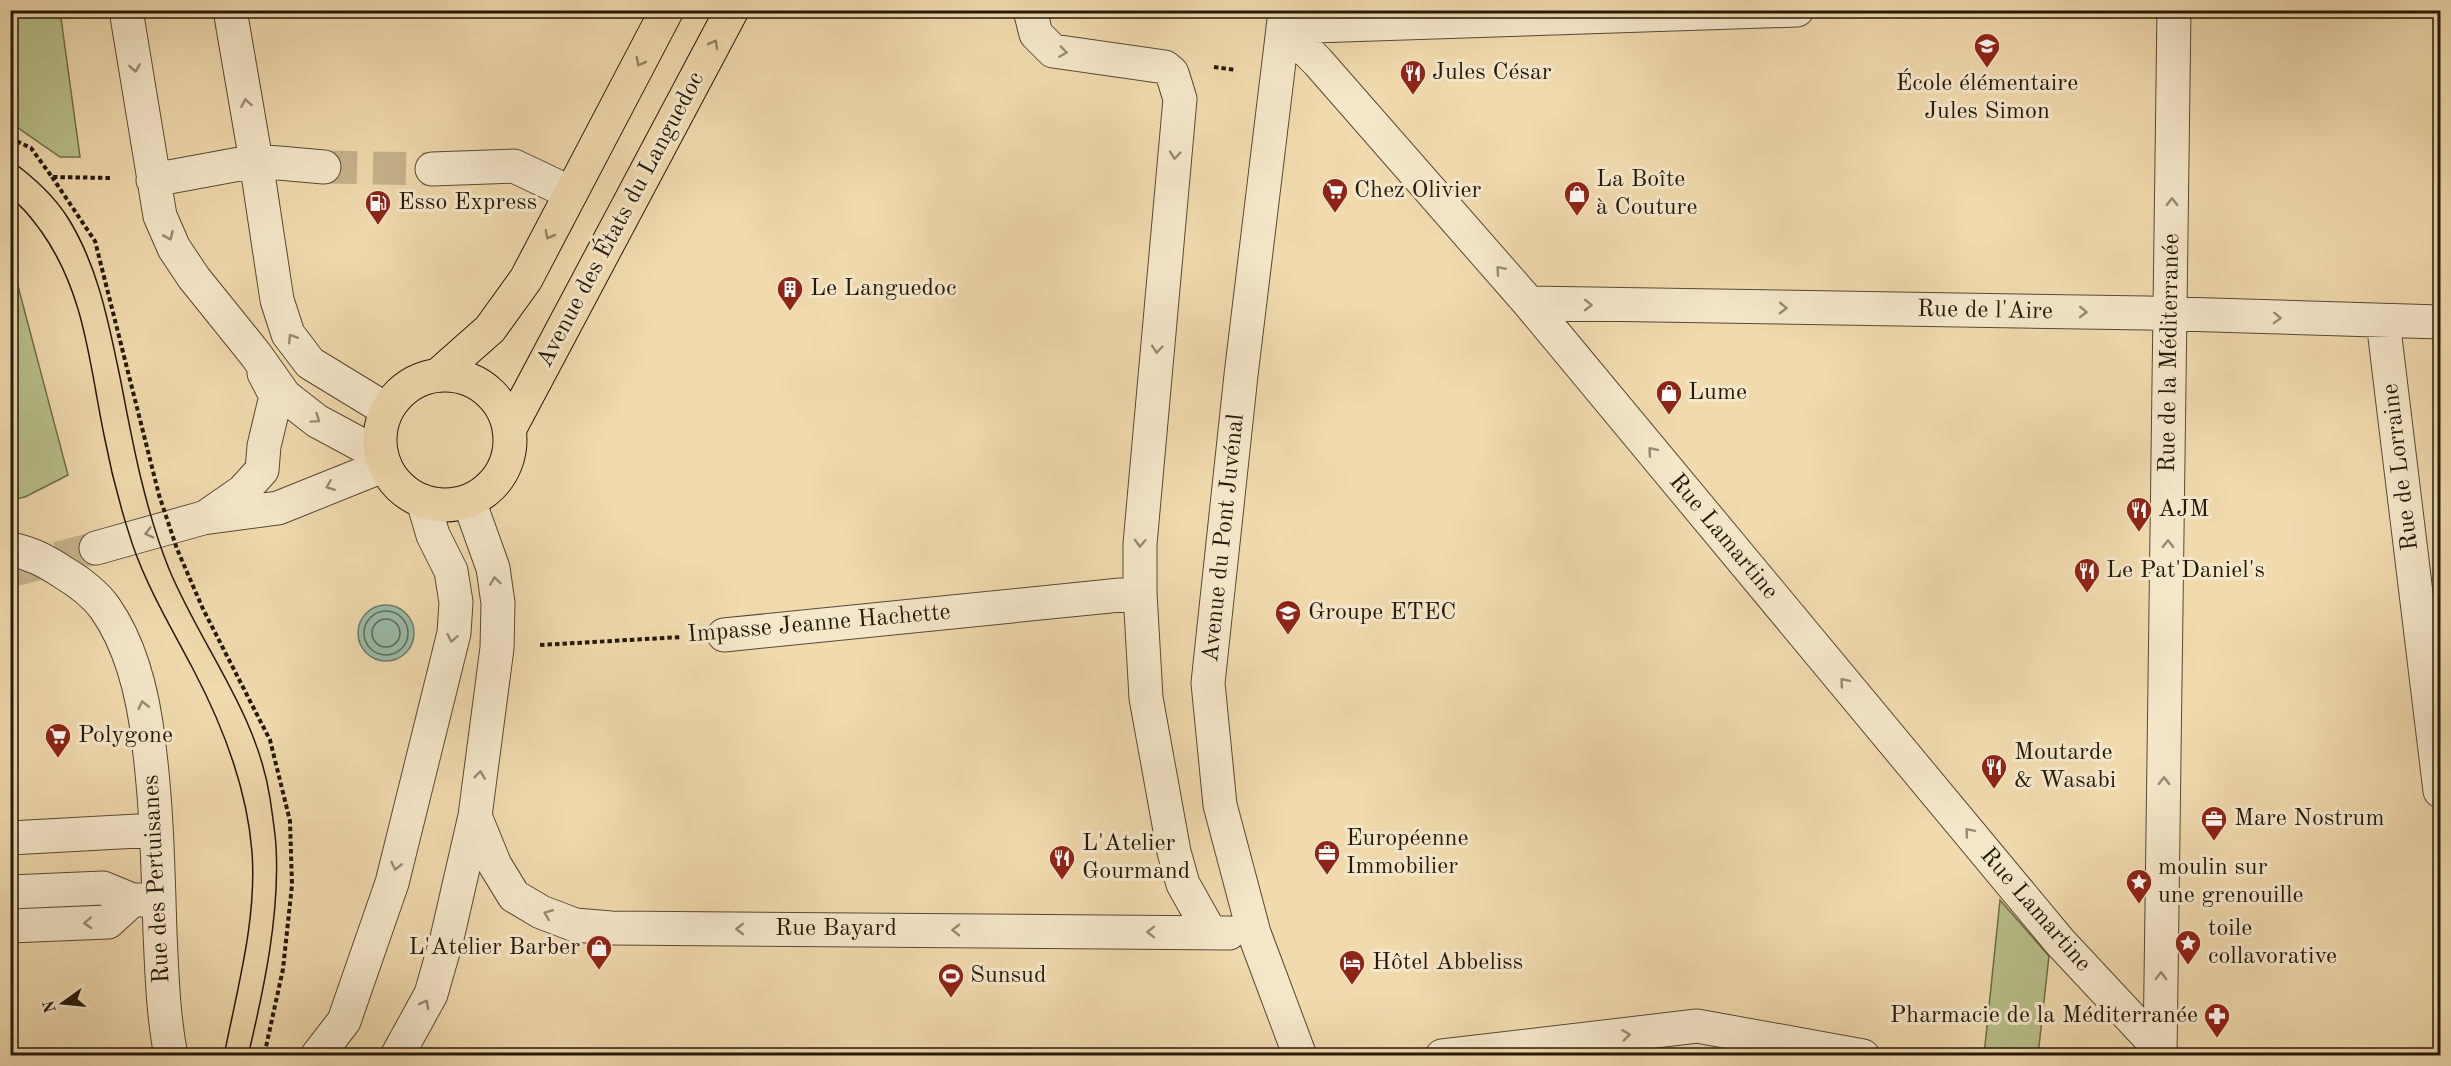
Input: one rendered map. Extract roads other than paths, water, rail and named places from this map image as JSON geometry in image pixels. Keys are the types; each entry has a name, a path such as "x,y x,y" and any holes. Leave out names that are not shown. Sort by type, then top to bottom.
{"main road":[{"path":"438,375 490,328 526,279 667,10"},
{"name":"Avenue des États du Languedoc","path":"509,430 732,10"},
{"path":"438,375 458,375 477,382 492,395 503,411 509,430 509,452 502,472 488,489 469,501 439,505 423,501 407,492 394,480 383,460 380,440 381,424 387,410 400,392 418,380 438,375"}],"street":[{"path":"126,10 160,216 174,248 194,278 285,396 317,421 383,460"},
{"path":"230,10 277,300 288,334 310,363 387,410"},
{"path":"1030,10 1036,34 1053,51 1165,67 1172,73 1180,99 1140,544 1140,593 1146,698 1174,852 1183,884 1210,932"},
{"path":"1284,19 1797,10"},
{"name":"Rue de la Méditerranée","path":"2160,1052 2174,10"},
{"name":"Rue Lamartine","path":"1284,19 1318,62 1529,303 2060,942 2160,1052"},
{"name":"Avenue du Pont Juvénal","path":"1284,19 1241,375 1208,683 1220,805 1254,933 1300,1056"},
{"path":"153,180 256,161 324,167"},
{"path":"432,169 514,166 571,193"},
{"name":"Rue de l'Aire","path":"1529,303 2440,322"},
{"name":"Rue de Lorraine","path":"2383,321 2440,791"},
{"path":"203,518 243,491 262,470 264,446 276,396 256,356"},
{"path":"96,548 203,518 278,508 383,460"},
{"path":"316,1056 344,1021 392,883 454,633 456,602 451,571 434,535 423,501"},
{"path":"397,1056 431,994 447,938 475,816 497,648 498,603 493,568 469,501"},
{"name":"Rue des Pertuisanes","path":"10,549 30,553 80,583 105,608 122,637 136,678 145,713 156,830 145,900 171,1056"},
{"name":"Impasse Jeanne Hachette","path":"724,635 1140,593"},
{"name":"Rue Bayard","path":"475,816 495,865 514,896 541,912 575,925 635,928 1254,933"},
{"path":"10,838 156,830"},
{"path":"10,892 103,888 145,900"},
{"path":"10,926 108,922 145,900"},
{"path":"1442,1056 1697,1026 1863,1056"}],"water":[{"path":"386,605 397,607 406,613 412,622 414,633 412,644 406,653 397,659 386,661 375,659 366,653 360,644 358,633 360,622 366,613 375,607"}],"tunnel":[{"path":"324,167 432,169"},
{"path":"10,571 96,548"}],"tram line":[{"path":"10,160 56,201 79,237 88,257 102,297 140,477 153,523 169,569 241,708 263,767 276,840 276,898 270,951 248,1056"},
{"path":"10,197 41,231 67,279 83,329 110,463 133,546 153,593 224,735 245,804 252,852 252,903 245,954 224,1056"}],"place":[{"name":"École élémentaire Jules Simon","path":"1987,69"},
{"name":"Jules César","path":"1413,96"},
{"name":"Chez Olivier","path":"1335,214"},
{"name":"La Boîte à Couture","path":"1577,217"},
{"name":"Esso Express","path":"378,226"},
{"name":"Le Languedoc","path":"790,312"},
{"name":"Lume","path":"1669,416"},
{"name":"AJM","path":"2139,533"},
{"name":"Le Pat'Daniel's","path":"2087,594"},
{"name":"Groupe ETEC","path":"1288,636"},
{"name":"Polygone","path":"58,759"},
{"name":"Moutarde & Wasabi","path":"1994,790"},
{"name":"Mare Nostrum","path":"2214,842"},
{"name":"Européenne Immobilier","path":"1327,876"},
{"name":"L'Atelier Gourmand","path":"1062,881"},
{"name":"moulin sur une grenouille","path":"2139,905"},
{"name":"toile collavorative","path":"2188,966"},
{"name":"L'Atelier Barber","path":"599,971"},
{"name":"Hôtel Abbeliss","path":"1352,986"},
{"name":"Sunsud","path":"951,999"},
{"name":"Pharmacie de la Méditerranée","path":"2217,1039"}]}
